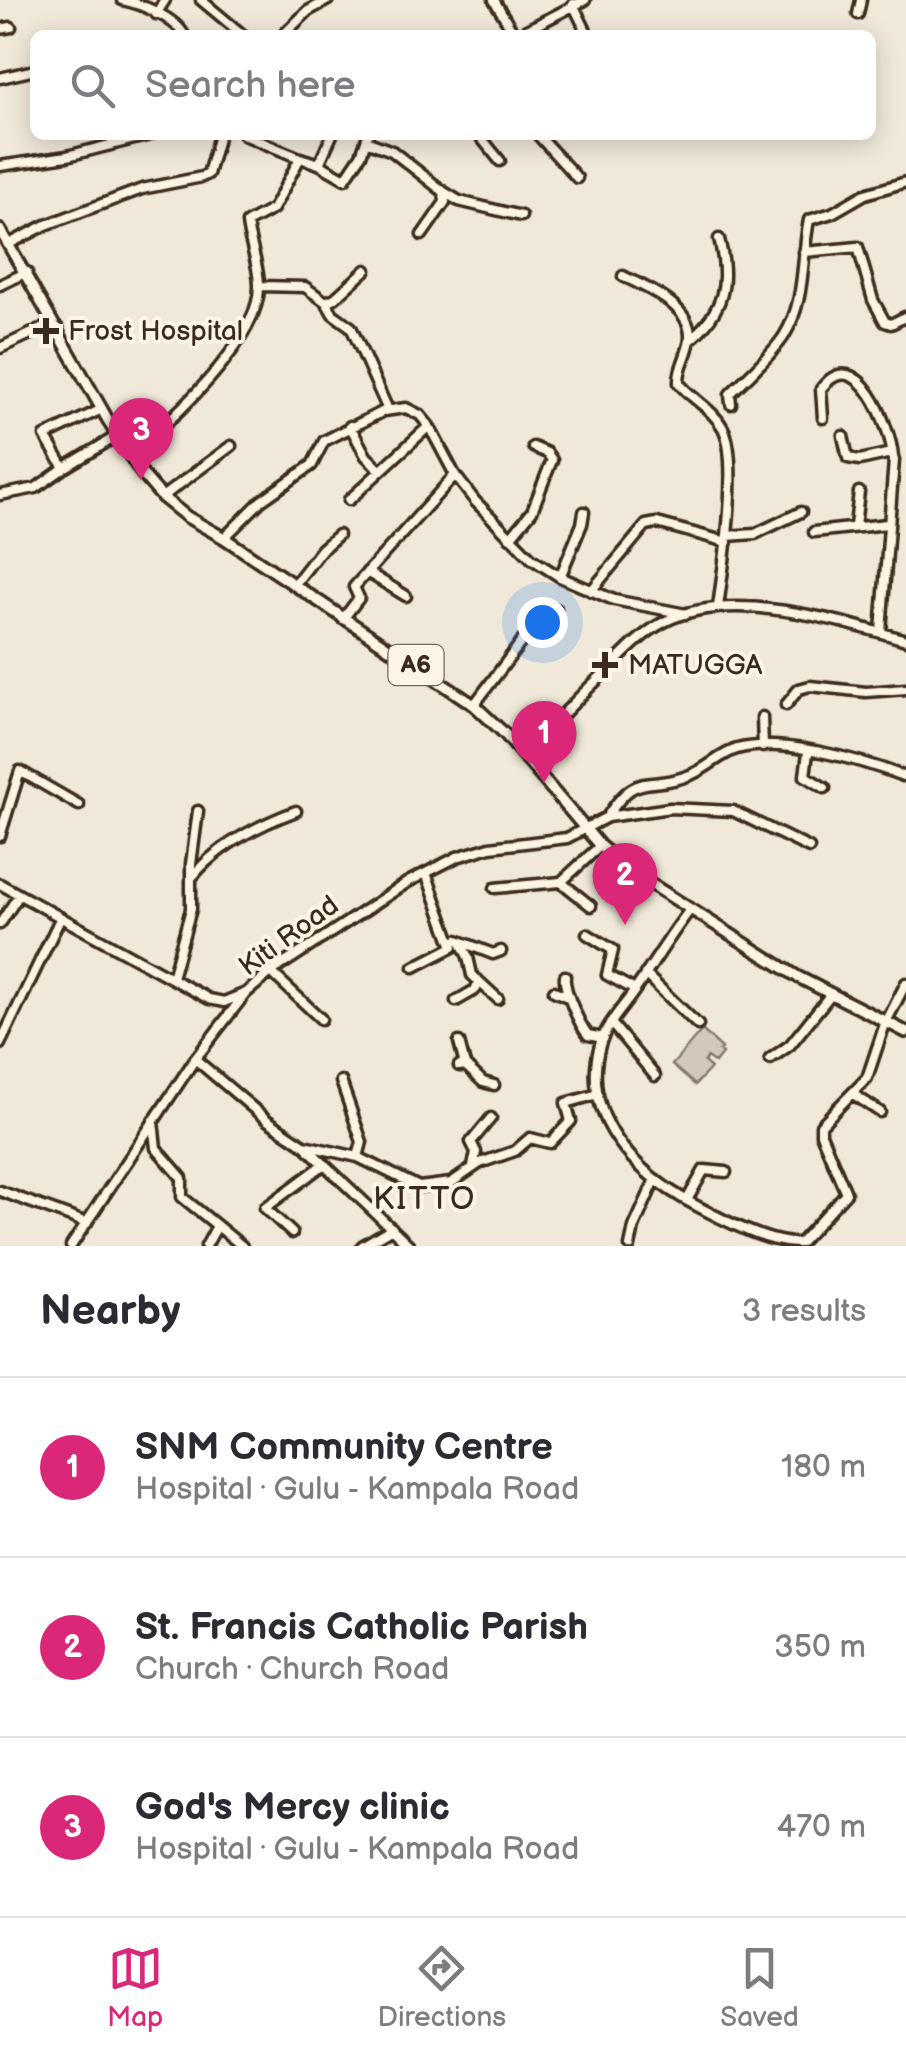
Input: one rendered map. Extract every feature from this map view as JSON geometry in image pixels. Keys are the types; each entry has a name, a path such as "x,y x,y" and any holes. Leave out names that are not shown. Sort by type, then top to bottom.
{"main road":[{"name":"A6","path":"4,236 117,436 162,497 186,517 224,538 474,705 526,758 600,846 689,911 831,994 906,1032"}],"street":[{"path":"122,0 138,3 183,30"},
{"path":"156,14 165,0"},
{"path":"201,0 237,30"},
{"path":"287,30 315,3 328,0"},
{"path":"494,0 513,30"},
{"path":"525,30 585,0"},
{"path":"858,14 861,0"},
{"path":"573,4 586,30"},
{"path":"0,29 11,27"},
{"path":"0,78 30,71"},
{"path":"0,166 67,156 130,140"},
{"path":"4,236 46,226 142,189 202,177 208,174 218,140"},
{"path":"256,140 319,164 345,179 366,140"},
{"path":"319,164 330,140"},
{"path":"371,140 459,201 521,216"},
{"path":"483,140 500,161"},
{"path":"543,140 577,178"},
{"path":"130,456 192,398 242,336 260,286 246,223 273,209 300,158"},
{"path":"731,404 730,394 782,340 790,323 799,299 809,220 832,213 866,194 906,182"},
{"path":"422,235 444,202 444,192"},
{"path":"718,607 727,539 726,435 716,418 679,383 678,373 690,340 711,318 725,288 725,262 719,240"},
{"path":"804,252 858,247 879,313 891,324 905,318"},
{"path":"326,302 366,270"},
{"path":"0,285 27,272"},
{"path":"623,276 674,307 684,320 690,340"},
{"path":"260,286 306,287 352,327 388,410"},
{"path":"0,348 50,325 58,328"},
{"path":"824,418 821,389 842,374 854,375 864,384 892,438 894,456 881,632"},
{"path":"64,468 45,436 102,409"},
{"path":"224,538 261,501 312,466 320,444 388,410 414,410 429,426 475,501 532,559 560,577 614,600 686,614"},
{"path":"350,426 366,456 380,470"},
{"path":"349,500 429,426"},
{"path":"0,495 36,488 117,436"},
{"path":"843,436 848,458 860,460 890,452 894,456"},
{"path":"162,497 231,446"},
{"path":"510,538 532,510 552,460 533,447"},
{"path":"343,619 359,598 354,587 455,474"},
{"path":"892,485 903,486"},
{"path":"855,526 860,492"},
{"path":"560,577 584,512"},
{"path":"591,591 646,525 657,523 727,539 755,534 801,512"},
{"path":"814,532 887,524"},
{"path":"294,585 338,535"},
{"path":"367,572 406,596"},
{"path":"526,758 558,720 644,636 664,622 686,614 718,607 780,612 906,640"},
{"path":"474,705 534,625 556,609"},
{"path":"786,706 799,689 810,686 866,692 906,689"},
{"path":"762,717 763,746"},
{"path":"607,817 617,801 637,783 690,776 737,749 763,746 837,755 902,776"},
{"path":"808,752 805,776 824,788"},
{"path":"0,836 20,771 79,805"},
{"path":"607,817 670,808 733,811 809,848"},
{"path":"192,876 205,861 249,832 296,810"},
{"path":"172,978 191,909 190,864 198,811"},
{"name":"Kiti Road","path":"72,1246 195,1060 246,994 271,972 426,873 490,847 567,838 607,817"},
{"path":"495,888 561,882 600,846"},
{"path":"426,873 456,940 468,957 472,975 498,999"},
{"path":"561,882 591,906"},
{"path":"0,884 215,1001 246,994"},
{"path":"0,924 19,895"},
{"path":"689,911 603,1038 596,1070 598,1094 607,1125 655,1180 745,1228 800,1243 846,1193 820,1130 825,1118 867,1078 906,983"},
{"path":"0,1044 60,919"},
{"path":"587,934 613,950 608,975 635,990"},
{"path":"456,940 492,954 501,951"},
{"path":"414,967 453,946 456,940"},
{"path":"271,972 321,1019"},
{"path":"645,974 698,1025"},
{"path":"565,976 563,984 568,997"},
{"path":"456,1002 475,990 479,982"},
{"path":"554,991 576,1004 580,1024 588,1035 603,1038"},
{"path":"770,1060 790,1045 831,994"},
{"path":"611,1023 655,1076"},
{"path":"458,1042 462,1065 494,1085"},
{"path":"195,1060 304,1145 410,1246"},
{"path":"340,1081 362,1142 358,1157"},
{"path":"304,1145 358,1157 408,1184 426,1188 451,1183 497,1155 514,1151 530,1138 550,1143 571,1122 566,1102 598,1094"},
{"path":"853,1094 880,1112"},
{"path":"473,1168 476,1152 471,1142 491,1118"},
{"path":"154,1121 156,1148 182,1178 182,1197 242,1246"},
{"path":"292,1233 264,1208 323,1165"},
{"path":"687,1200 704,1170 726,1172"},
{"path":"630,1246 655,1180"},
{"path":"0,1192 87,1223"},
{"path":"206,1246 217,1226"},
{"path":"362,1246 392,1228"}],"shaded area":[{"path":"702,1030 722,1048 722,1054 715,1063 707,1057 704,1062 711,1068 695,1085 672,1065"}],"place":[{"name":"Frost Hospital","path":"46,331"},
{"name":"God's Mercy clinic","path":"141,480"},
{"name":"MATUGGA","path":"605,665"},
{"name":"SNM Community Centre","path":"544,783"},
{"name":"St. Francis Catholic Parish","path":"625,925"}],"district":[{"name":"KITTO","path":"425,1199"}]}
